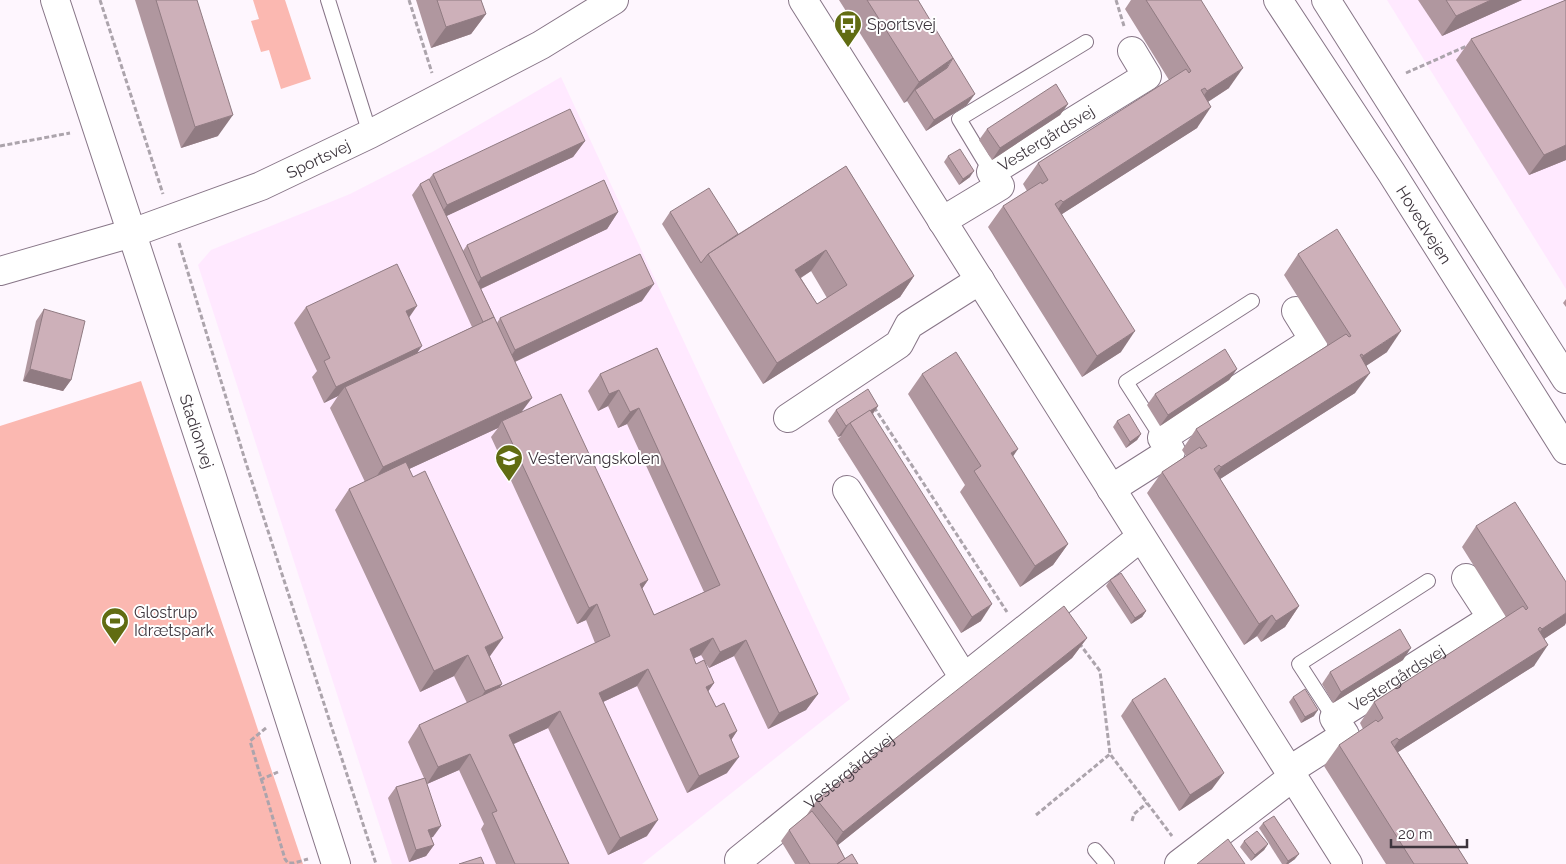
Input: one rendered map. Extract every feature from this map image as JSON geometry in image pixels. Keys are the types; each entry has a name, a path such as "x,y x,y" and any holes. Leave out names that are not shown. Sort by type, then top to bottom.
{"street":[{"name":"Stadionvej","path":"55,0 98,127 336,864"},
{"name":"Sportsvej","path":"0,272 132,233 261,186 370,134 541,45 614,0"},
{"path":"803,0 1348,864"},
{"name":"Hovedvejen","path":"1278,0 1391,172 1566,450"},
{"path":"1326,0 1566,379"},
{"name":"Vestergårdsvej","path":"942,221 1000,186 991,172 1147,76 1132,51"},
{"path":"788,418 899,344 909,325 980,280"},
{"path":"1111,490 1171,451 1162,438 1314,340 1296,311"},
{"path":"846,490 964,678"},
{"name":"Vestergårdsvej","path":"741,864 739,860 1141,537"},
{"name":"Vestergårdsvej","path":"1184,860 1292,773 1345,735 1334,718 1492,618 1466,578"}],"lane":[{"path":"328,0 370,134"},
{"path":"991,172 959,119 1086,42"},
{"path":"1162,438 1126,382 1252,301"},
{"path":"1334,718 1299,664 1428,581"},
{"path":"1095,850 1107,864"}],"path":[{"path":"100,0 172,219 245,460 376,864"},
{"path":"410,0 439,98"},
{"path":"1406,73 1470,44"},
{"path":"0,146 98,127"},
{"path":"854,374 1020,633"},
{"path":"1076,640 1100,671 1110,754 1147,803 1184,860"},
{"path":"1036,815 1110,754"},
{"path":"1132,822 1134,814 1147,803"}],"shaded area":[{"path":"253,0 285,0 311,79 281,89 269,50 261,52 251,21 259,19"},
{"path":"1387,0 1566,0 1566,289"},
{"name":"Vestervangskolen","path":"561,77 850,699 642,864 392,864 198,265 211,250 350,194 434,151"},
{"name":"Glostrup Idrætspark","path":"141,381 303,864 0,864 0,426"}],"building":[{"path":"156,0 197,0 233,115 195,127"},
{"path":"437,0 481,0 486,14 446,27"},
{"path":"867,0 918,0 953,58 919,82"},
{"path":"1146,0 1201,0 1243,68 1207,91 1205,88 1201,90 1211,107 1063,202 1061,200 1055,204 1135,331 1097,356 1003,206 1041,182 1042,184 1048,180 1038,163 1186,69 1189,73 1191,71"},
{"path":"1446,0 1491,0 1456,16"},
{"path":"1566,0 1566,145 1544,155 1471,39"},
{"path":"953,58 975,94 934,120 915,90 947,68"},
{"path":"1056,84 1068,104 1000,148 987,129"},
{"path":"570,109 585,141 447,205 433,174"},
{"path":"960,149 974,171 963,179 948,156"},
{"path":"846,166 914,276 777,363 708,254","holes":["826,250 847,285 817,304 795,270"]},
{"path":"429,179 494,317 483,322 420,184"},
{"path":"604,180 618,212 481,278 467,245"},
{"path":"709,188 738,234 708,254 701,263 670,212"},
{"path":"1337,229 1401,331 1363,356 1362,354 1360,355 1370,373 1221,467 1219,465 1214,469 1299,606 1276,621 1272,615 1259,624 1162,472 1200,447 1201,449 1207,446 1196,429 1346,334 1349,337 1351,336 1298,254"},
{"path":"640,254 654,284 515,350 500,318"},
{"path":"397,264 417,306 406,311 422,346 336,387 324,361 330,358 306,307"},
{"path":"44,309 85,321 71,380 30,369"},
{"path":"494,317 532,398 383,467 345,387"},
{"path":"657,348 818,694 779,713 746,640 720,652 713,638 690,649 696,664 704,660 714,683 706,687 716,707 724,703 737,731 729,735 739,757 699,776 648,669 599,693 658,820 620,838 560,711 509,735 569,864 515,864 492,813 497,811 470,754 438,767 419,725 610,636 597,604 589,608 502,421 561,394 648,580 640,584 654,615 720,585 639,408 630,412 619,390 609,394 600,374"},
{"path":"1225,349 1237,369 1168,415 1155,394"},
{"path":"956,352 1018,449 1011,453 1068,544 1035,566 974,471 981,466 922,374"},
{"path":"868,389 878,406 846,426 836,410"},
{"path":"870,410 992,604 972,617 850,423"},
{"path":"1129,414 1141,434 1130,442 1117,421"},
{"path":"406,462 413,477 425,471 503,638 485,647 502,684 485,691 468,655 434,671 349,489"},
{"path":"1515,502 1566,582 1566,613 1542,629 1540,627 1538,629 1548,645 1399,740 1397,738 1391,742 1468,864 1414,864 1339,745 1376,720 1378,722 1383,718 1374,702 1523,606 1526,610 1528,608 1476,526"},
{"path":"1121,573 1146,611 1135,618 1110,580"},
{"path":"1064,606 1087,638 843,832 817,800"},
{"path":"1400,629 1411,648 1341,692 1330,672"},
{"path":"1165,678 1224,773 1190,795 1132,700"},
{"path":"1305,689 1318,710 1305,717 1293,697"},
{"path":"425,778 441,826 428,830 434,845 416,850 396,787"},
{"path":"812,811 836,842 845,859 837,864 810,864 789,830"},
{"path":"1274,816 1299,854 1288,861 1263,823"},
{"path":"1257,831 1268,844 1255,855 1244,841"},
{"path":"1228,839 1245,864 1197,864"},
{"path":"852,854 858,864 837,864"},
{"path":"481,857 484,864 459,864"}],"place":[{"name":"Sportsvej","path":"848,48"},
{"name":"Vestervangskolen","path":"509,482"},
{"name":"Glostrup Idrætspark","path":"115,645"}]}
